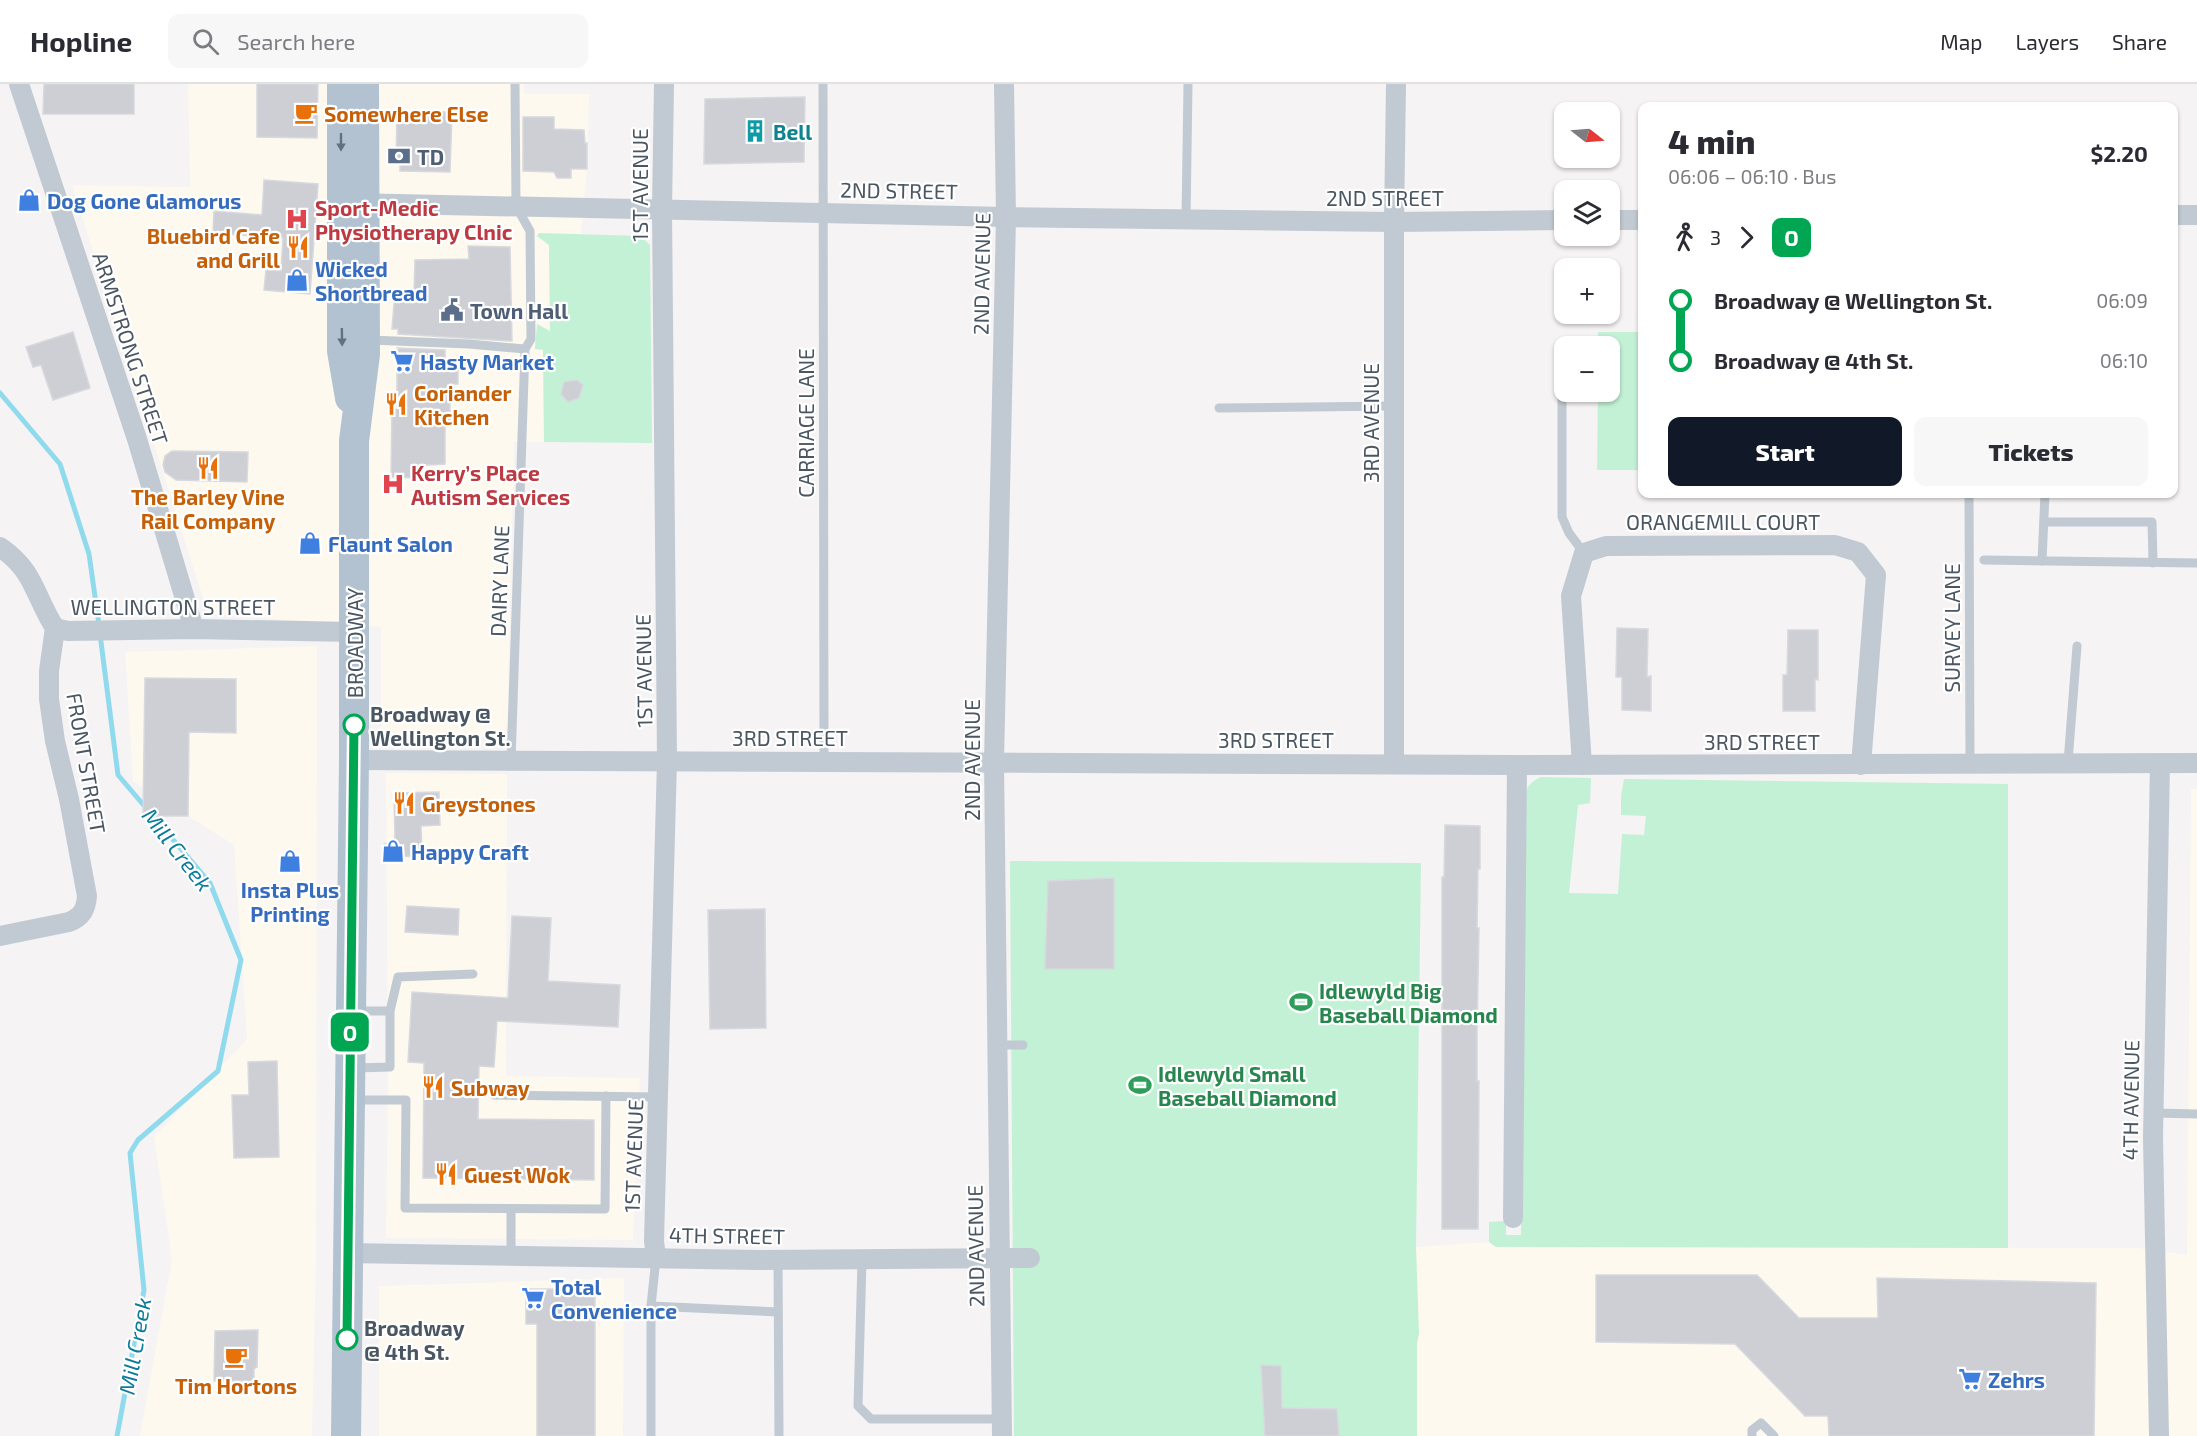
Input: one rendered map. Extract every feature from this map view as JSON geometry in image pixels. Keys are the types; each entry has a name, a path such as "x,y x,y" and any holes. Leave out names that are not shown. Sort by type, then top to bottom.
{"main road":[{"name":"BROADWAY","path":"342,84 365,340 355,426 354,760 346,1436"},
{"name":"BROADWAY","path":"355,426 342,351 352,203 364,84"}],"street":[{"name":"ARMSTRONG STREET","path":"20,84 137,439 194,629"},
{"name":"1ST AVENUE","path":"656,1258 654,1241 667,760 662,209 664,84"},
{"name":"2ND AVENUE","path":"1002,1427 994,762 1006,217 1004,84"},
{"name":"3RD AVENUE","path":"1394,763 1396,84"},
{"name":"2ND STREET","path":"352,203 1006,217 1394,222 1554,220"},
{"path":"2178,215 2197,215"},
{"path":"1620,220 1638,220"},
{"name":"ORANGEMILL COURT","path":"1584,553 1606,546 1835,545 1858,552 1876,575 1861,765"},
{"name":"WELLINGTON STREET","path":"0,547 25,570 55,628 68,631 194,629 354,632"},
{"path":"1582,765 1570,596 1584,553"},
{"name":"FRONT STREET","path":"0,936 69,922 76,919 86,906 87,896 55,741 49,699 49,671 55,628"},
{"name":"3RD STREET","path":"354,760 1517,765 2197,763"},
{"name":"4TH AVENUE","path":"2159,1436 2154,1113 2160,764"},
{"path":"1513,1218 1517,765"},
{"name":"4TH STREET","path":"347,1253 778,1260 1030,1258"}],"lane":[{"name":"DAIRY LANE","path":"511,761 525,349 531,339 530,231 516,206 515,84"},
{"name":"CARRIAGE LANE","path":"823,84 824,761"},
{"path":"1186,219 1188,84"},
{"path":"365,340 469,344 525,349"},
{"path":"1562,402 1562,517 1569,533 1584,553"},
{"path":"1219,408 1394,406"},
{"name":"SURVEY LANE","path":"1969,498 1970,762"},
{"path":"2042,561 2045,498"},
{"path":"2044,522 2152,522 2153,563"},
{"path":"1984,560 2197,563"},
{"path":"2068,762 2077,646"},
{"path":"350,1068 390,1067 390,1011 398,977 473,974"},
{"path":"351,1011 390,1011"},
{"path":"997,1045 1023,1045"},
{"path":"494,1095 658,1097"},
{"path":"350,1100 406,1100 405,1208 605,1209 606,1096"},
{"path":"2154,1113 2197,1114"},
{"path":"511,1209 512,1256"},
{"path":"651,1436 651,1306 656,1258"},
{"path":"778,1260 779,1436"},
{"path":"862,1260 858,1406 871,1419 1002,1427"},
{"path":"651,1306 778,1312"},
{"path":"1752,1436 1752,1430 1761,1424 1774,1436"}],"shaded area":[{"path":"188,84 524,84 524,94 589,94 587,169 581,234 539,233 537,236 549,244 550,331 537,324 535,349 543,349 544,442 514,442 507,738 381,736 381,627 208,614 72,185 190,187"},
{"path":"317,646 316,1263 312,1436 140,1436 172,1259 154,1137 247,1039 234,845 133,781 125,652"},
{"path":"386,773 507,774 506,1076 640,1078 633,1240 386,1238 388,1075"},
{"path":"2191,789 2197,789 2197,1436 1417,1436 1416,1247 1489,1242 1496,1247 2138,1248 2187,1255"},
{"path":"624,1278 623,1436 379,1436 379,1286"}],"green space":[{"path":"539,233 640,236 650,245 652,443 544,442 543,350 535,349 537,324 550,331 549,245 537,236"},
{"path":"1598,332 1638,332 1638,470 1597,470 1598,402 1620,402 1620,336 1598,336"},
{"path":"1541,777 1591,778 1590,803 1578,805 1569,893 1618,894 1622,834 1644,835 1646,816 1621,815 1624,779 2008,784 2008,1248 1496,1247 1489,1242 1489,1222 1506,1221 1506,1235 1521,1235 1524,798 1530,785"},
{"path":"1010,861 1421,863 1416,1246 1419,1333 1417,1436 1014,1436"}],"building":[{"path":"44,84 134,84 134,114 43,114"},
{"path":"257,84 318,84 317,138 257,137"},
{"name":"Bell","path":"805,97 804,162 704,164 705,99"},
{"path":"397,111 452,112 450,172 400,171 400,164 396,164"},
{"path":"523,117 554,117 554,129 584,130 585,143 587,143 587,169 571,169 571,178 557,178 554,172 523,171"},
{"path":"264,180 318,184 310,294 264,290 266,270 281,271 283,238 213,233 214,211 262,215"},
{"name":"Town Hall","path":"468,246 510,247 512,341 398,334 398,329 392,329 395,291 414,292 415,260 469,259"},
{"path":"73,332 90,388 53,400 41,365 33,367 26,347"},
{"path":"397,348 445,350 445,367 458,367 458,384 450,384 450,422 445,422 445,464 413,466 413,478 391,477 392,408 397,408"},
{"path":"577,380 583,385 579,398 568,402 561,394 564,382"},
{"path":"172,451 248,452 247,482 176,480 165,472 163,465 165,456"},
{"path":"1617,628 1648,629 1647,677 1651,676 1651,711 1622,710 1622,677 1616,677"},
{"path":"1788,630 1818,630 1818,680 1815,679 1815,711 1783,711 1783,675 1787,675"},
{"path":"145,678 236,679 236,733 189,732 188,816 143,816"},
{"path":"439,792 440,825 421,826 422,856 384,857 384,844 395,843 394,793"},
{"path":"1445,825 1480,826 1477,928 1479,928 1478,1229 1442,1229 1442,877 1444,877"},
{"path":"1114,878 1114,969 1045,969 1048,881"},
{"path":"407,906 459,909 458,935 405,932"},
{"path":"765,909 766,1028 710,1029 708,910"},
{"path":"512,916 551,918 548,981 620,985 618,1027 497,1021 494,1067 479,1066 478,1119 594,1120 594,1180 423,1178 424,1063 408,1062 412,992 508,998"},
{"path":"277,1061 279,1157 234,1158 232,1095 249,1095 248,1062"},
{"path":"1596,1275 1757,1275 1799,1318 1878,1318 1877,1278 2096,1283 2094,1436 1829,1436 1828,1416 1805,1416 1735,1344 1596,1342"},
{"path":"526,1289 595,1289 595,1436 537,1436 537,1324 526,1324"},
{"path":"258,1330 257,1367 254,1369 254,1381 214,1381 215,1331"},
{"path":"1261,1365 1281,1366 1282,1408 1337,1409 1339,1436 1265,1436"}],"waterway":[{"name":"Mill Creek","path":"0,393 60,464 89,554 99,625"},
{"name":"Mill Creek","path":"100,634 118,775 210,883 241,960 218,1071 138,1140 130,1153 144,1290 117,1436"}],"bus line":[{"name":"O","path":"347,1339 354,725"}],"place":[{"name":"Somewhere Else","path":"306,113"},
{"name":"Bell","path":"755,131"},
{"name":"TD","path":"399,156"},
{"name":"Dog Gone Glamorus","path":"29,200"},
{"name":"Sport-Medic Physiotherapy Clnic","path":"297,219"},
{"name":"Bluebird Cafe and Grill","path":"298,247"},
{"name":"Wicked Shortbread","path":"297,280"},
{"name":"Town Hall","path":"452,310"},
{"name":"Hasty Market","path":"402,361"},
{"name":"Coriander Kitchen","path":"396,404"},
{"name":"The Barley Vine Rail Company","path":"208,468"},
{"name":"Kerry’s Place Autism Services","path":"393,484"},
{"name":"Flaunt Salon","path":"310,543"},
{"name":"Broadway @ Wellington St.","path":"354,725"},
{"name":"Greystones","path":"404,803"},
{"name":"Happy Craft","path":"393,851"},
{"name":"Insta Plus Printing","path":"290,861"},
{"name":"Idlewyld Big Baseball Diamond","path":"1301,1002"},
{"name":"Idlewyld Small Baseball Diamond","path":"1140,1085"},
{"name":"Subway","path":"433,1087"},
{"name":"Guest Wok","path":"446,1174"},
{"name":"Total Convenience","path":"533,1298"},
{"name":"Broadway @ 4th St.","path":"347,1339"},
{"name":"Tim Hortons","path":"236,1357"},
{"name":"Zehrs","path":"1970,1379"}]}
